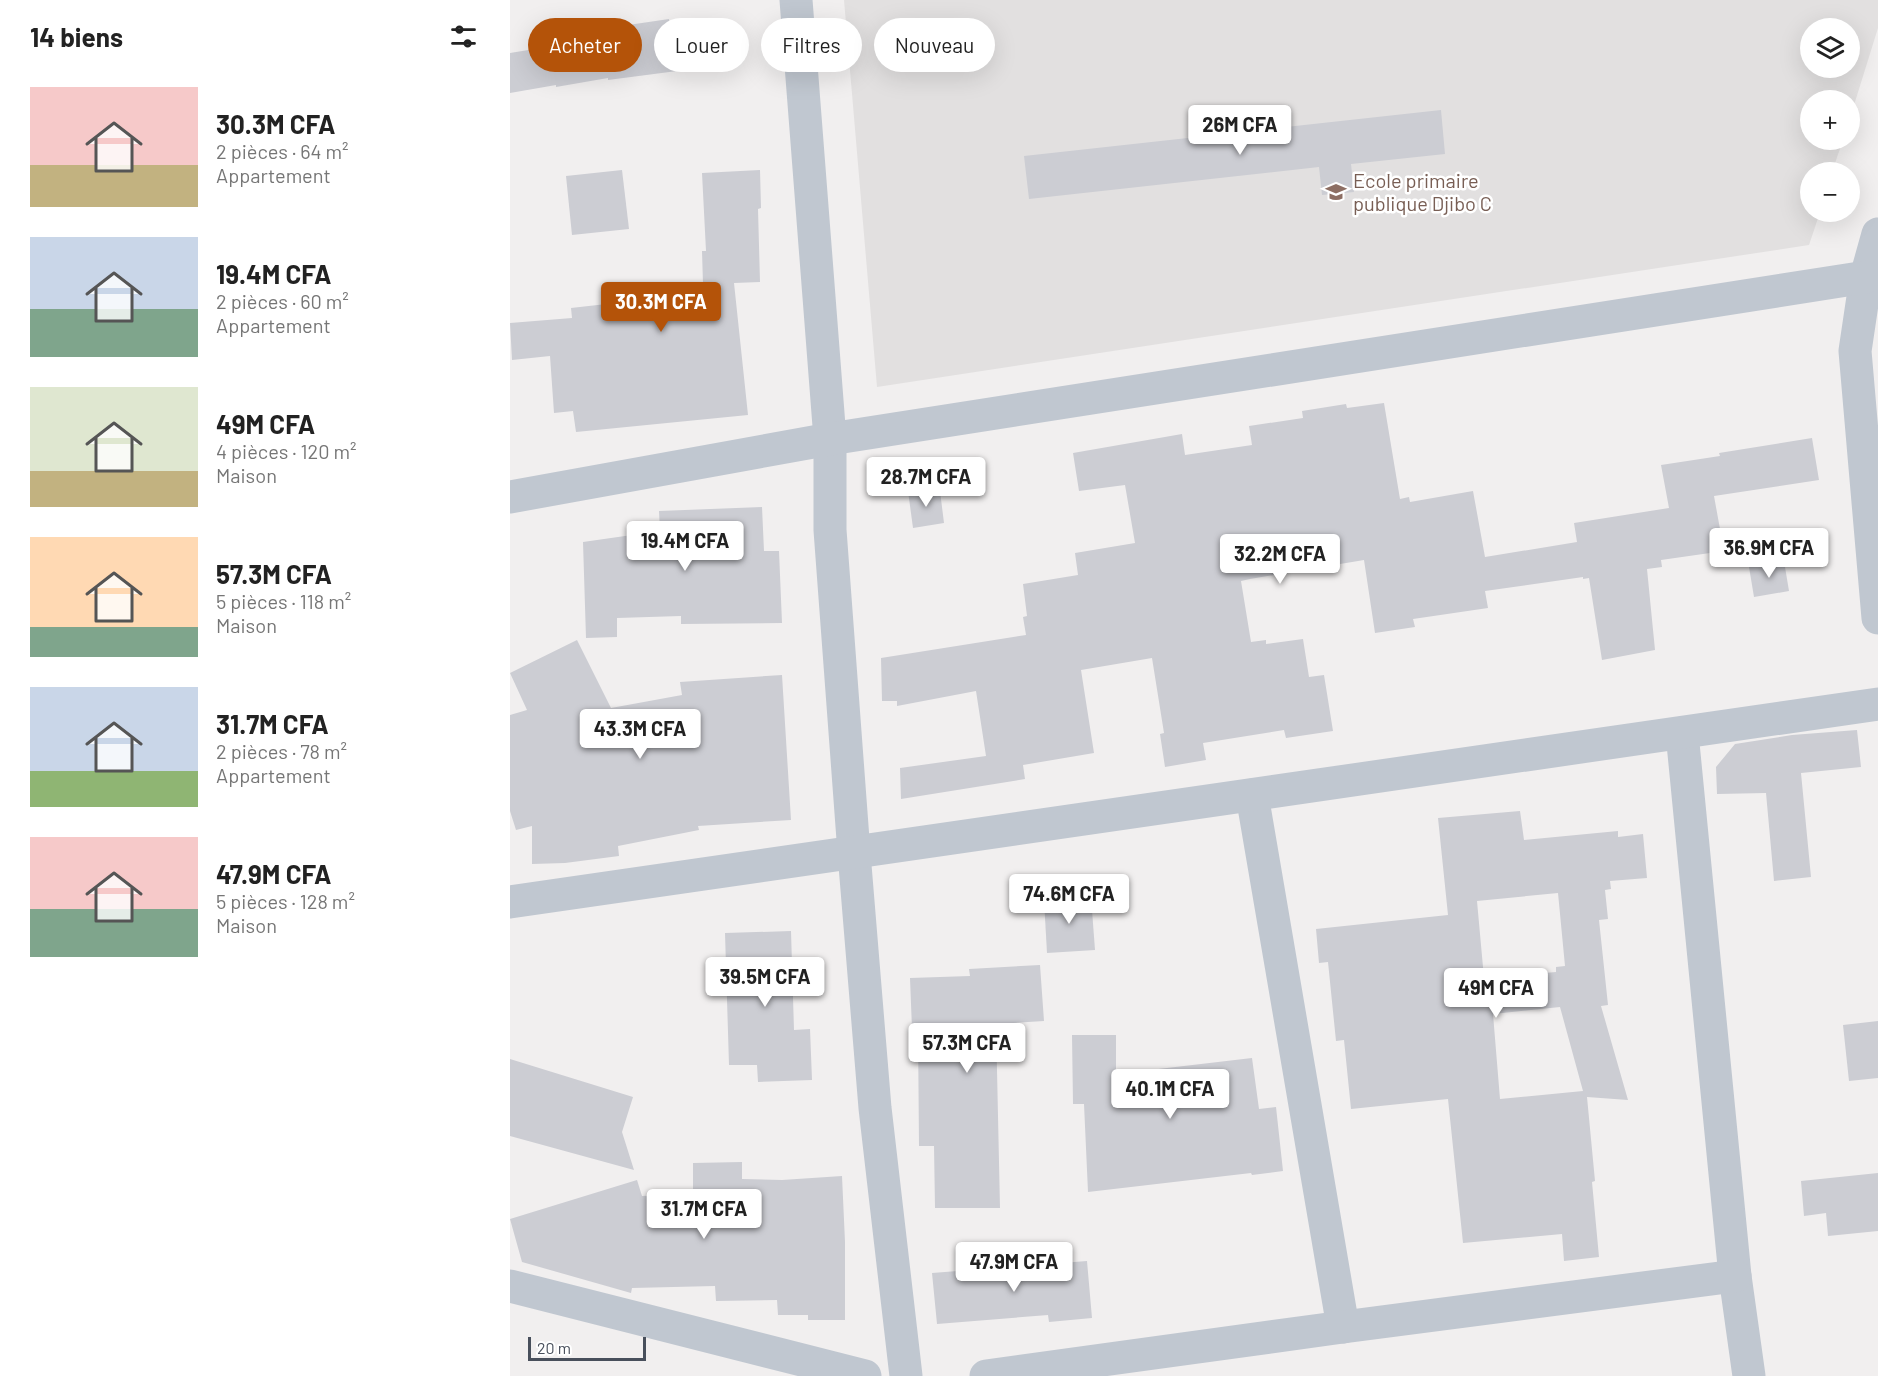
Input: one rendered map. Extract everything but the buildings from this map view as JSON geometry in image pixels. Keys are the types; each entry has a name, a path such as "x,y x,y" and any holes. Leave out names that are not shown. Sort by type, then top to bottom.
{"street":[{"path":"796,0 830,439 830,530 854,853 875,1108 906,1376"},
{"path":"1878,234 1866,277 1855,351 1878,618"},
{"path":"510,497 830,439 1866,277"},
{"path":"510,902 1878,705"},
{"path":"1682,733 1735,1276 1749,1376"},
{"path":"1252,795 1343,1327"},
{"path":"986,1376 1735,1276"},
{"path":"510,1286 865,1376"}],"shaded area":[{"name":"Ecole primaire publique Djibo C","path":"844,0 1878,0 1878,28 1859,90 1800,90 1800,150 1840,150 1835,162 1800,162 1800,222 1817,222 1809,245 877,387 850,72 862,72 862,18 846,18"}],"place":[{"name":"Ecole primaire publique Djibo C","path":"1336,192"}]}
